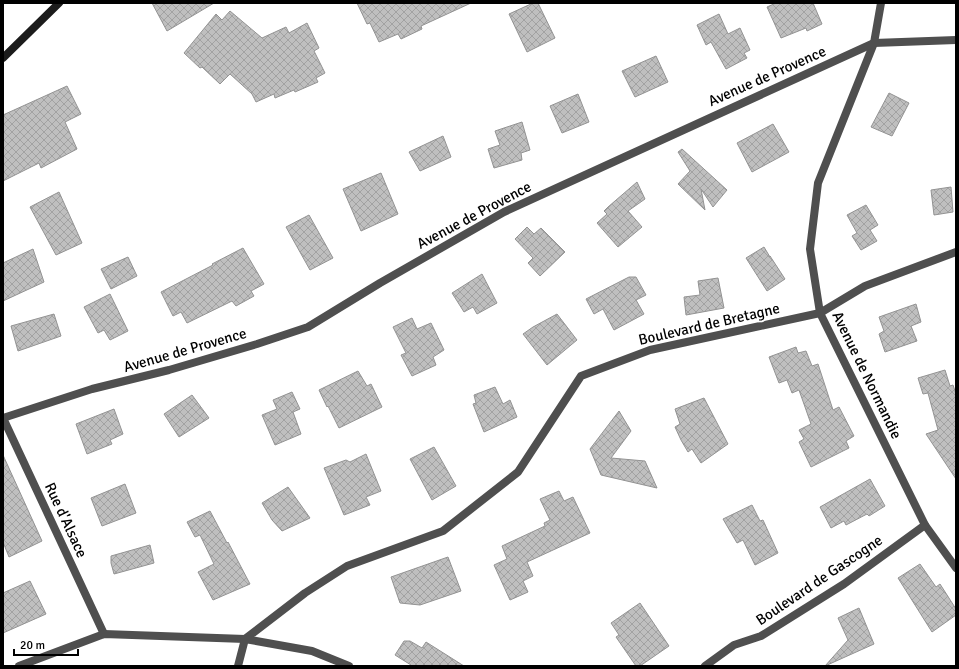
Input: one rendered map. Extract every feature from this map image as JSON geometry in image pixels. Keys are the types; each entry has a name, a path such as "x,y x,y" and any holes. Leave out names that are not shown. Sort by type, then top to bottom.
{"street":[{"path":"3,58 59,3"},
{"name":"Avenue de Normandie","path":"881,3 874,43 818,183 810,249 820,313 925,524 956,568"},
{"name":"Avenue de Provence","path":"3,418 92,390 170,370 308,327 380,283 504,212 874,43 956,40"},
{"name":"Boulevard de Bretagne","path":"245,639 304,593 347,566 443,532 518,472 581,376 650,350 820,313 865,286 956,252"},
{"name":"Rue d'Alsace","path":"3,418 104,634"},
{"name":"Boulevard de Gascogne","path":"705,666 734,645 761,636 844,584 925,524"},
{"path":"19,666 104,634 245,639 312,651 350,666"},
{"path":"238,666 245,639"}],"building":[{"path":"152,3 214,3 167,31"},
{"path":"357,3 471,3 421,26 422,29 401,39 398,34 379,42 370,23 367,24"},
{"path":"533,3 538,3 555,38 527,52 509,14"},
{"path":"776,3 813,3 822,24 807,31 806,28 781,38 767,7"},
{"path":"230,11 262,38 286,27 289,33 307,23 319,48 314,51 325,73 316,78 318,82 295,92 294,90 275,98 274,94 256,102 252,94 230,74 220,84 184,53 216,14 222,20"},
{"path":"719,14 728,34 740,28 750,50 744,53 747,58 726,69 711,42 706,45 697,25"},
{"path":"656,56 668,82 635,97 622,71"},
{"path":"67,86 81,114 65,122 77,149 41,168 39,163 3,181 3,115"},
{"path":"889,93 909,103 892,136 871,127"},
{"path":"578,94 589,122 562,133 550,106"},
{"path":"522,122 530,150 521,153 522,160 494,168 488,149 500,145 495,131"},
{"path":"773,124 789,152 752,172 737,143"},
{"path":"443,136 451,157 420,171 409,152"},
{"path":"682,149 727,190 713,207 701,189 705,210 678,184 690,171 678,152"},
{"path":"381,173 398,214 361,231 343,189"},
{"path":"637,182 645,199 628,211 642,227 618,247 597,223 607,214 604,211"},
{"path":"951,187 953,212 934,215 931,190"},
{"path":"59,192 82,243 56,255 30,207"},
{"path":"866,205 878,225 870,230 877,241 861,250 852,236 857,233 847,215"},
{"path":"309,215 333,258 310,270 286,227"},
{"path":"527,227 534,234 541,228 565,252 540,276 528,263 533,258 515,239"},
{"path":"764,247 785,279 767,291 746,258"},
{"path":"243,248 264,284 251,291 254,296 236,306 232,301 187,323 181,312 173,316 161,292"},
{"path":"33,249 44,282 3,301 3,263"},
{"path":"128,257 137,276 111,289 101,269"},
{"path":"482,274 497,303 477,314 473,307 464,312 452,293"},
{"path":"629,277 636,277 646,295 636,300 644,314 614,330 603,309 594,314 586,299"},
{"path":"718,278 724,308 686,315 684,297 700,295 698,281"},
{"path":"110,294 128,331 110,340 104,330 98,333 84,307"},
{"path":"916,304 921,322 911,326 917,341 885,352 879,334 884,331 879,317"},
{"path":"54,314 61,336 18,351 11,326"},
{"path":"557,314 577,340 547,365 523,334"},
{"path":"412,318 417,329 431,323 444,350 433,357 436,365 412,376 401,355 406,353 393,327"},
{"path":"796,347 798,353 806,351 812,366 818,364 833,410 839,407 854,436 846,441 849,448 811,467 799,442 804,439 799,430 811,424 799,390 792,393 787,380 779,383 769,357"},
{"path":"945,370 950,386 953,385 956,394 956,479 926,434 938,430 928,393 923,394 918,378"},
{"path":"358,371 367,386 371,384 382,407 339,428 319,390"},
{"path":"495,387 503,404 510,400 517,417 484,432 473,404 476,403 474,395"},
{"path":"292,392 300,409 293,412 301,434 275,445 262,415 277,409 273,400"},
{"path":"192,395 209,418 179,437 164,414"},
{"path":"704,398 728,444 701,463 692,449 688,452 681,440 675,427 680,424 675,409"},
{"path":"114,409 123,434 110,440 112,444 87,454 76,424"},
{"path":"619,411 631,431 611,458 645,461 657,488 601,475 590,449"},
{"path":"434,447 456,486 432,500 410,459"},
{"path":"366,454 381,491 366,497 370,505 344,515 324,468 346,460 350,462"},
{"path":"3,455 42,541 9,557 3,542"},
{"path":"870,479 885,506 869,516 867,514 846,525 844,521 831,528 820,507"},
{"path":"125,484 136,513 102,526 91,498"},
{"path":"288,487 310,518 282,531 272,520 262,503"},
{"path":"559,491 564,501 573,497 590,533 527,562 533,576 523,581 528,592 510,600 494,565 507,559 502,546 545,526 544,523 550,520 540,499"},
{"path":"752,505 760,521 763,520 778,553 755,565 743,540 737,543 723,519"},
{"path":"210,511 250,584 213,600 198,572 214,564 200,535 195,537 187,522"},
{"path":"150,545 154,563 114,574 111,556"},
{"path":"448,557 461,591 420,605 400,603 391,577"},
{"path":"920,564 936,587 940,584 956,609 956,615 932,632 898,578"},
{"path":"30,581 46,614 3,633 3,593"},
{"path":"640,603 669,646 640,666 636,666 616,637 619,635 611,623"},
{"path":"859,608 874,644 825,666 848,640 838,618"},
{"path":"404,641 410,641 422,648 426,642 464,666 410,666 411,665 395,655"}]}
